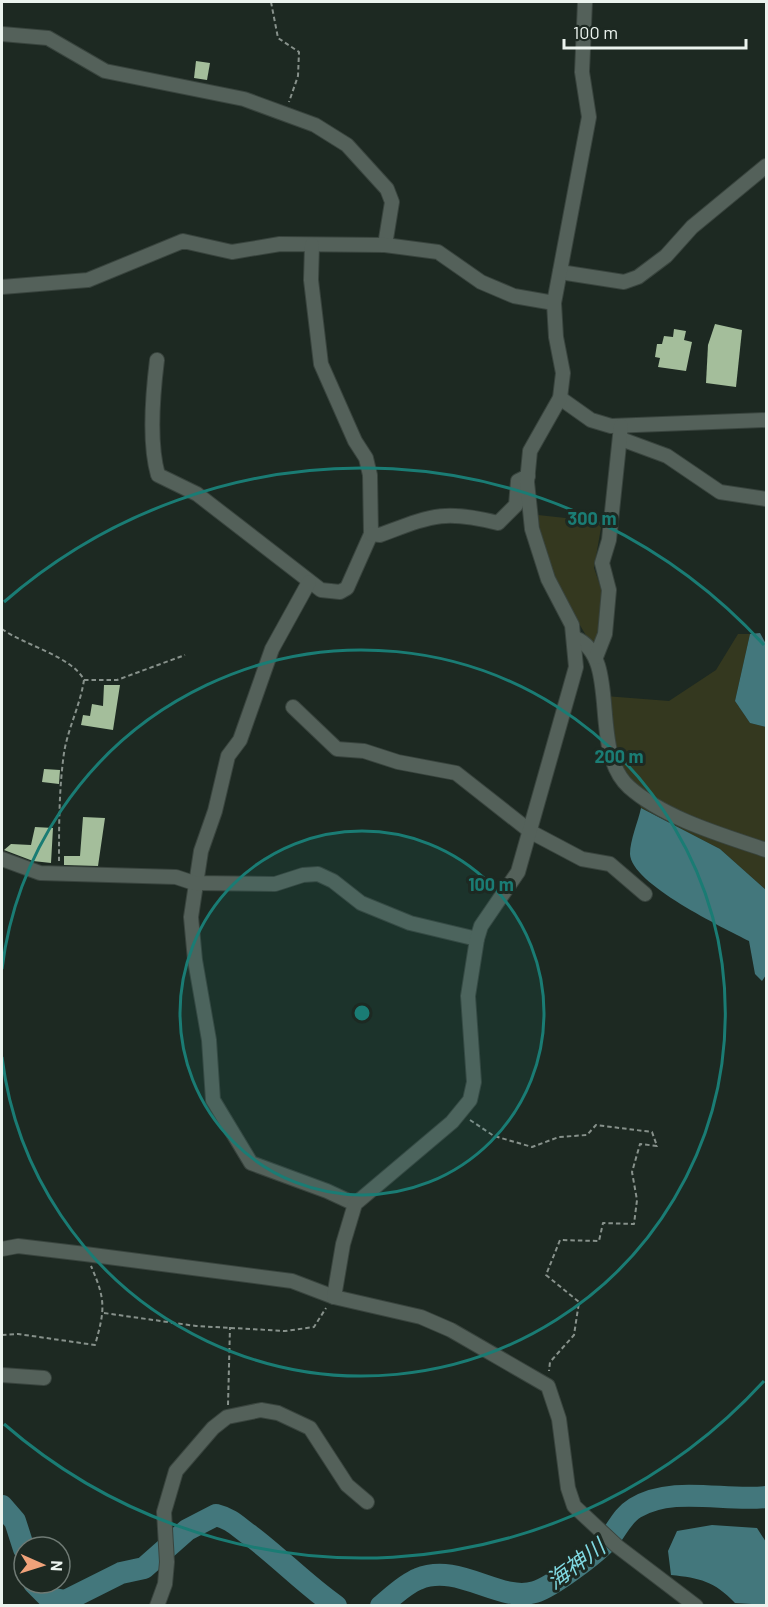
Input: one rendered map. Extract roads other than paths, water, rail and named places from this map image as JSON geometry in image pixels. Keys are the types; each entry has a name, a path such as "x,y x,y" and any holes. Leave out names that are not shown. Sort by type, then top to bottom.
{"street":[{"path":"334,1297 343,1244 355,1204 459,1113 470,1100 474,1082 468,996 477,939 481,926 518,872 576,667 572,625 548,579 532,529 528,476 530,451 560,398 563,373 556,337 554,303 589,117 582,72 585,2"},
{"path":"2,34 48,38 105,71 234,96 315,125 347,145 387,189 392,202 385,245"},
{"path":"560,272 624,282 638,277 666,255 692,227 766,166"},
{"path":"2,287 88,280 183,241 232,252 280,244 385,245 438,252 481,282 514,296 554,303"},
{"path":"157,360 153,392 154,460 158,475 197,494 321,590 340,592 347,588 371,534 370,475 366,458 355,441 321,364 311,280 312,245"},
{"path":"560,398 591,420 621,432 667,456 720,492 766,499"},
{"path":"621,432 766,420"},
{"path":"596,657 605,634 609,590 602,563 609,540 621,432"},
{"path":"371,534 380,535 435,515 463,514 498,523 516,505 518,480 528,476"},
{"path":"309,582 272,649 240,740 228,756 215,811 201,850 194,882 191,917 209,1040 213,1100 251,1163 327,1191 355,1204"},
{"path":"575,638 586,643 596,657 610,755 627,786 651,802 699,827 766,850"},
{"path":"293,707 337,749 364,751 399,762 456,773 531,832 582,859 610,864 645,894"},
{"path":"2,859 40,873 176,877 194,882 283,884 303,875 318,874 333,881 361,903 410,923 477,939"},
{"path":"2,1249 18,1246 292,1281 334,1297 421,1317 452,1330 548,1386 559,1419 568,1488 574,1506 617,1546 696,1605"},
{"path":"2,1375 44,1378"},
{"path":"157,1605 166,1573 164,1512 176,1471 213,1428 227,1417 261,1410 278,1413 304,1425 315,1435 347,1485 367,1502"}],"water":[{"path":"760,633 766,644 766,727 750,723 735,701 750,634"},
{"path":"641,808 720,849 766,890 766,975 762,981 755,974 749,941 680,904 634,866 630,849"},
{"path":"712,1525 757,1528 766,1542 766,1605 735,1603 713,1585 671,1575 668,1551 677,1531"}],"waterway":[{"name":"海神川","path":"381,1606 408,1584 433,1575 449,1575 507,1592 521,1594 535,1592 552,1584 585,1561 609,1539 623,1518 635,1508 650,1501 682,1496 766,1497"},
{"name":"海神川","path":"2,1506 15,1521 20,1535"},
{"name":"海神川","path":"46,1595 49,1598 65,1601 121,1573 144,1568 187,1530 216,1515 238,1526 262,1544 336,1606"}]}
